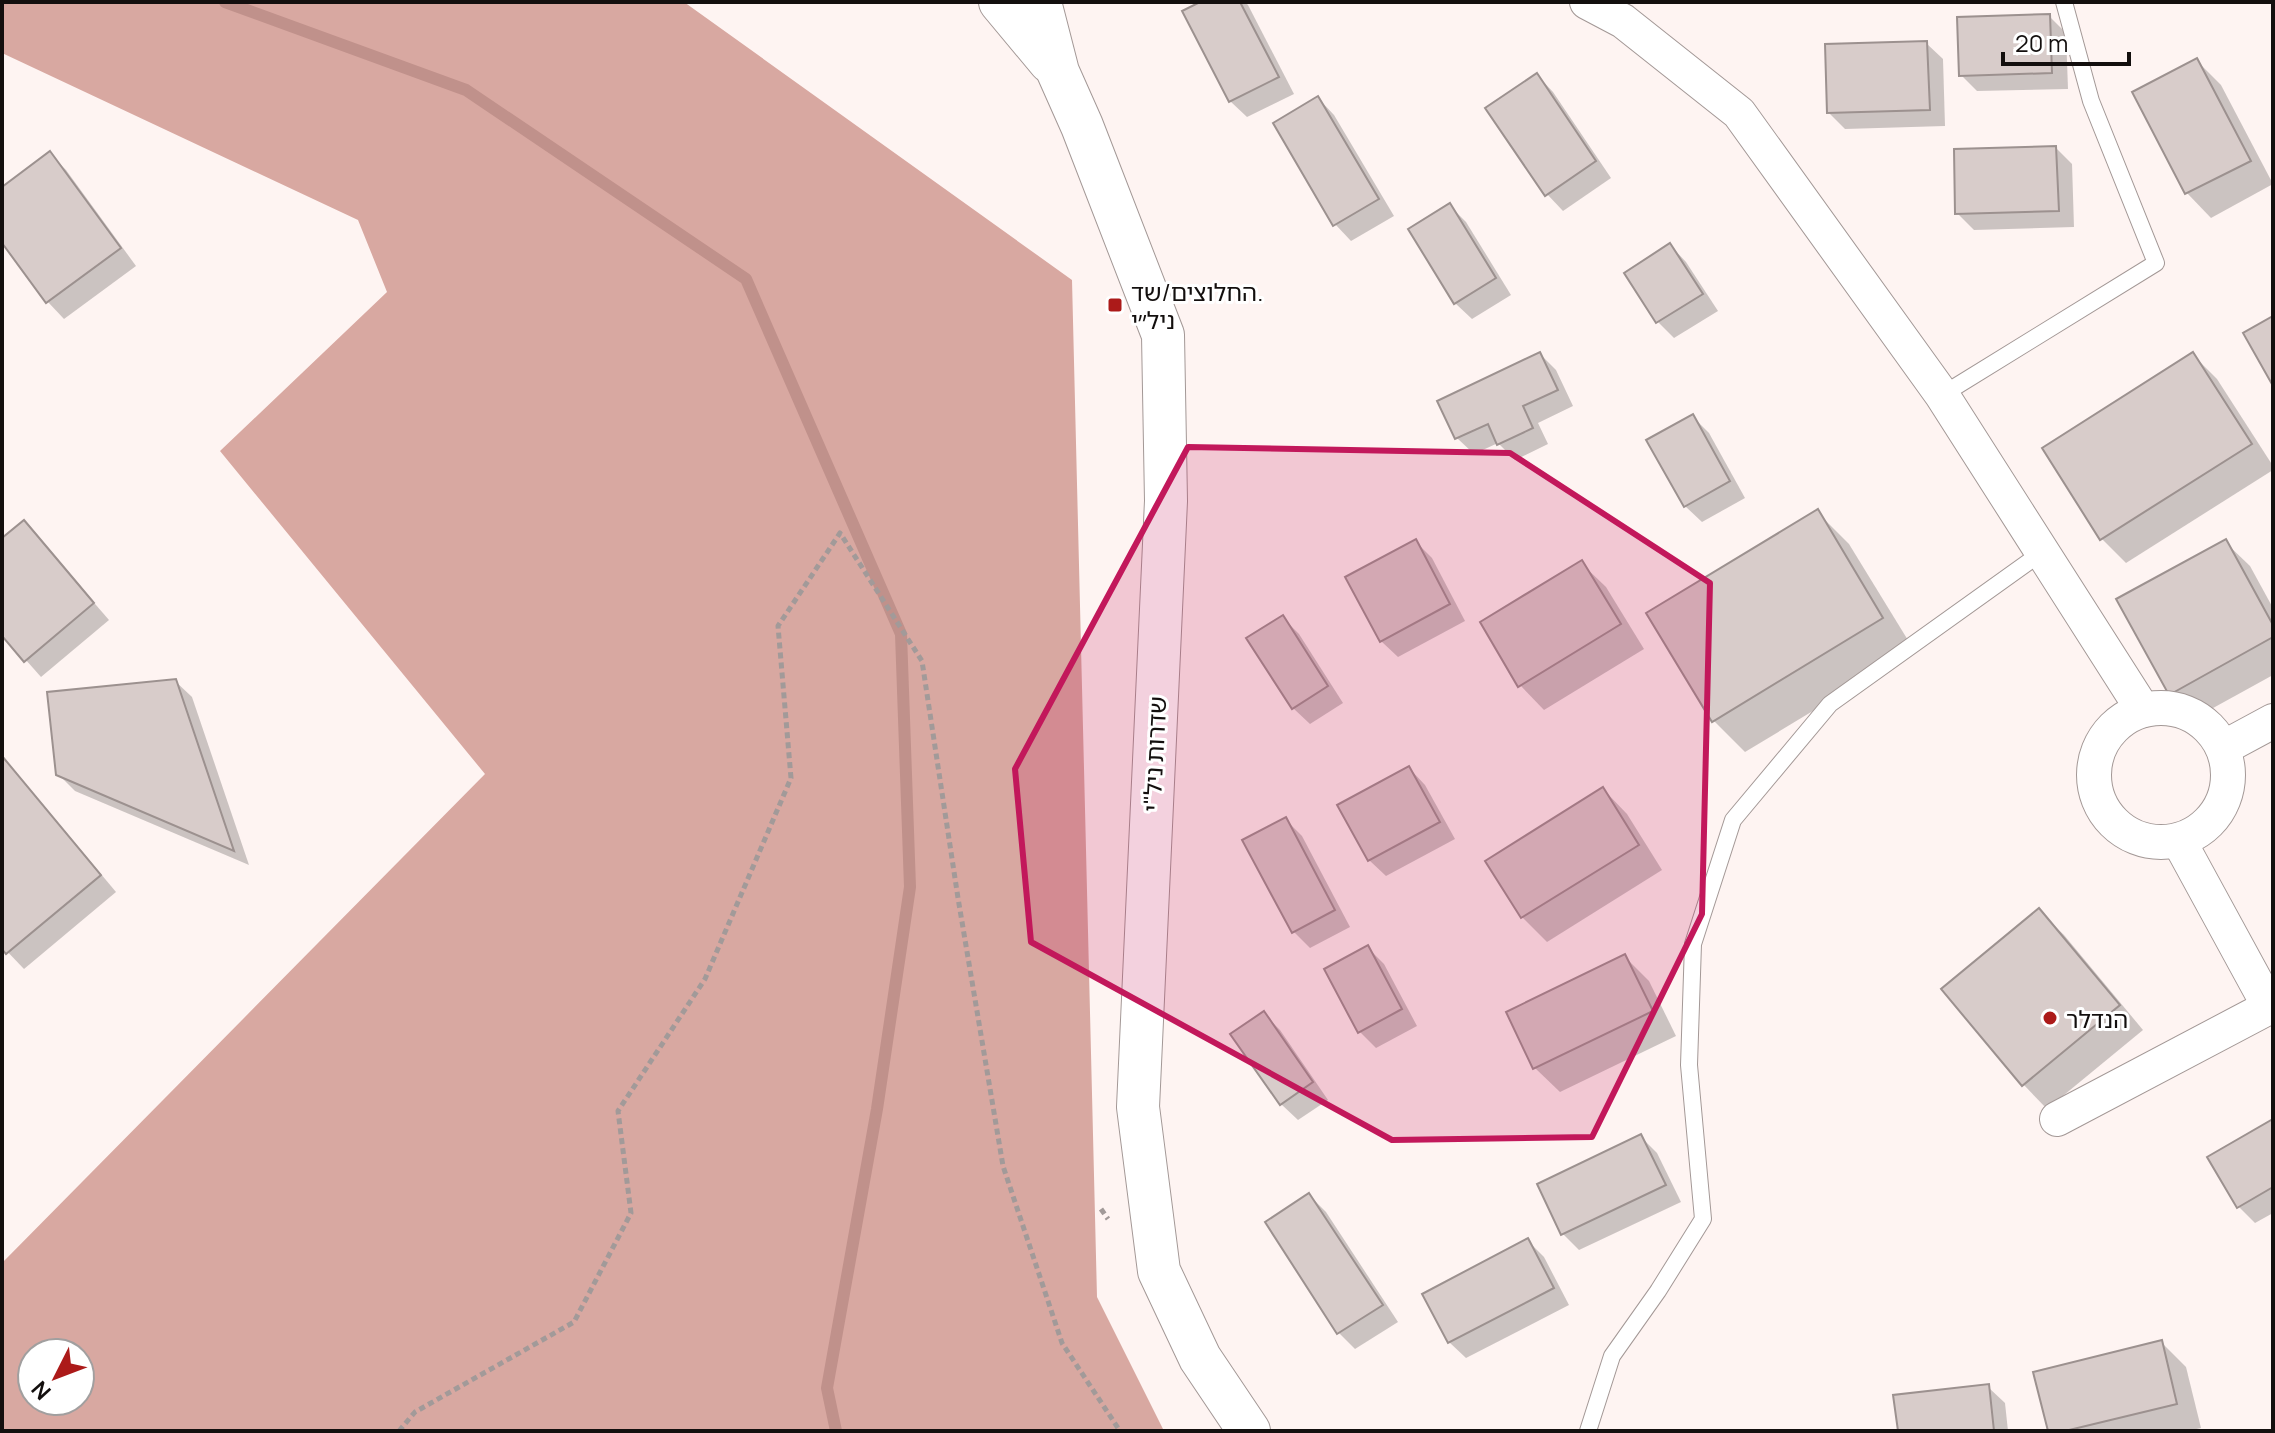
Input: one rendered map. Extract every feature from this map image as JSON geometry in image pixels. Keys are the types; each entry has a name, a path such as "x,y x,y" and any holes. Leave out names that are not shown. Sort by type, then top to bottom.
{"street":[{"name":"שדרות ניל\"י","path":"1000,2 1058,72"},
{"name":"שדרות ניל\"י","path":"1040,2 1058,72 1163,335 1166,501 1138,1107 1159,1271 1200,1358 1249,1431"},
{"path":"1587,2 1623,21 1739,113 1942,395 2143,710"},
{"path":"2162,707 2181,710 2199,718 2213,731 2223,748 2229,770 2227,794 2217,815 2200,831 2179,841 2158,843 2138,839 2119,828 2105,812 2096,793 2094,772 2098,751 2108,733 2123,719 2143,710 2162,707"},
{"path":"2223,748 2273,721"},
{"path":"2057,1119 2271,1006 2179,841"}],"lane":[{"path":"1942,395 2156,263 2091,101 2064,2"},
{"path":"1588,1431 1612,1356 1703,1219 1689,1065 1693,944 1733,820 1830,704 2041,553"}],"path":[{"path":"399,1431 415,1412 574,1322 631,1213 618,1111 705,979 791,778 778,626 840,533 922,661 1003,1166 1062,1343 1120,1431"}],"highlighted area":[{"path":"1188,447 1510,453 1710,583 1702,914 1592,1137 1392,1140 1031,942 1015,769"}],"shaded area":[{"path":"2,2 684,2 1072,280 1097,1297 1164,1431 2,1431 2,1263 485,774 220,451 387,292 358,220 2,53"}],"building":[{"path":"1200,2 1240,2 1279,77 1229,102 1182,11"},
{"path":"2050,14 2052,73 1959,76 1957,17"},
{"path":"1927,41 1930,110 1827,113 1825,44"},
{"path":"2197,58 2251,161 2185,194 2132,92"},
{"path":"1537,73 1596,161 1545,196 1485,108"},
{"path":"1318,96 1379,199 1333,226 1273,123"},
{"path":"2056,146 2059,211 1955,214 1954,149"},
{"path":"50,151 121,248 46,303 2,243 2,187"},
{"path":"1450,203 1496,278 1454,304 1408,229"},
{"path":"1670,243 1703,294 1656,323 1624,273"},
{"path":"2273,316 2273,386 2243,333"},
{"path":"1540,352 1558,390 1523,406 1533,428 1497,445 1488,424 1455,439 1437,401"},
{"path":"2193,352 2252,444 2100,540 2042,448"},
{"path":"1693,414 1730,481 1684,507 1646,440"},
{"path":"1818,509 1883,618 1712,722 1646,613"},
{"path":"24,520 94,603 24,662 2,636 2,538"},
{"path":"1416,539 1450,604 1380,642 1345,577"},
{"path":"2226,539 2273,625 2273,637 2169,695 2116,599"},
{"path":"1582,560 1621,624 1518,687 1480,622"},
{"path":"1283,615 1328,686 1292,709 1246,638"},
{"path":"176,679 234,851 56,775 47,692"},
{"path":"2,756 101,875 6,954 2,949"},
{"path":"1409,766 1440,822 1368,861 1337,805"},
{"path":"1603,787 1639,845 1521,918 1485,861"},
{"path":"1286,817 1335,910 1292,933 1242,840"},
{"path":"2039,908 2120,1005 2022,1086 1941,989"},
{"path":"1368,945 1402,1009 1358,1033 1324,969"},
{"path":"1625,954 1653,1011 1533,1069 1506,1012"},
{"path":"1264,1011 1313,1082 1280,1105 1230,1034"},
{"path":"2273,1119 2273,1187 2237,1208 2207,1157"},
{"path":"1641,1134 1666,1185 1561,1235 1537,1184"},
{"path":"1309,1193 1383,1305 1337,1334 1265,1222"},
{"path":"1528,1238 1554,1288 1448,1343 1422,1294"},
{"path":"2162,1340 2177,1404 2065,1431 2048,1431 2033,1372"},
{"path":"1989,1384 1994,1431 1898,1431 1893,1395"}],"waterway":[{"path":"225,2 466,90 746,279 901,634 910,887 877,1109 827,1388 836,1431"}],"place":[{"name":"החלוצים/שד. ניל״י","path":"1115,305"},
{"name":"הנדלר","path":"2050,1018"}]}
